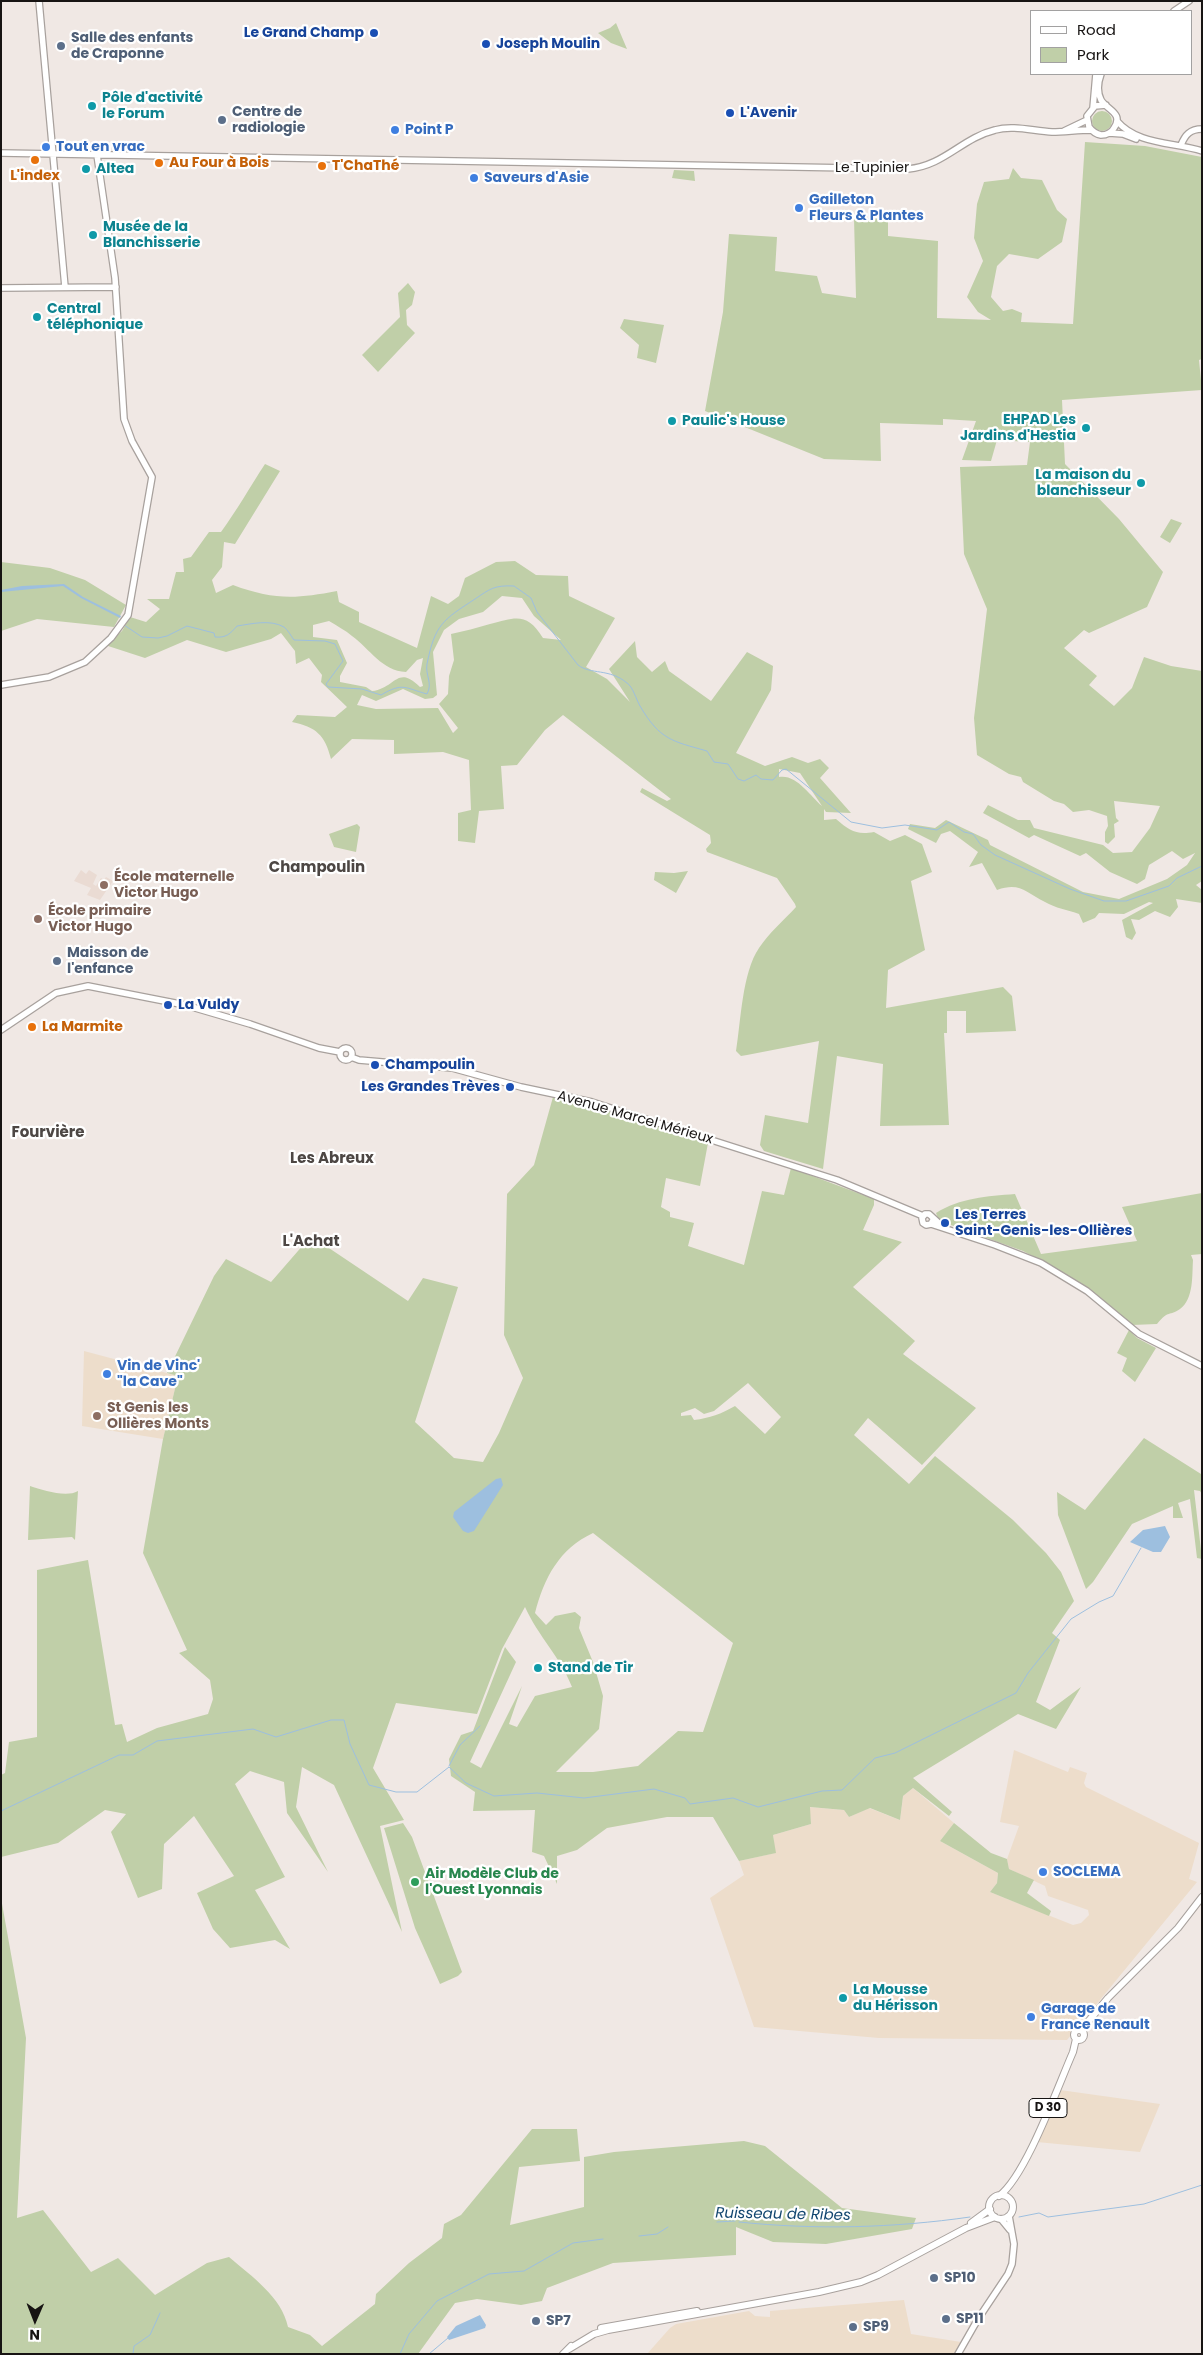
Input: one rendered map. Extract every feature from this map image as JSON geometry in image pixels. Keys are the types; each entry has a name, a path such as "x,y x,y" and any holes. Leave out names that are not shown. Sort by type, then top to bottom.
{"main road":[{"path":"39,1 64,288"},
{"path":"1176,10 1189,1"},
{"path":"1060,132 1087,120 1092,108 1096,75"},
{"path":"1101,75 1099,93 1106,105 1114,111 1117,120 1116,126 1109,133"},
{"path":"1092,108 1106,105"},
{"path":"1087,120 1091,130 1099,135 1109,133 1181,145 1202,151"},
{"path":"1117,120 1132,133 1154,141"},
{"name":"Le Tupinier","path":"1,152 918,168 939,161 981,135 996,130 1013,128 1060,132 1091,130"},
{"path":"1181,145 1184,137 1190,131 1202,129"},
{"path":"1,685 39,680 71,669 92,656 123,625 132,606 152,477 130,436 124,420 116,287 97,155"},
{"path":"1,288 116,287"},
{"name":"Avenue Marcel Mérieux","path":"1,1030 56,993 88,986 185,1005 250,1024 319,1048 340,1052 343,1060 351,1057 360,1060 452,1068 521,1087 592,1102 837,1180 889,1201 922,1218"},
{"path":"932,1222 929,1214 922,1218 924,1224 932,1222 1041,1263 1087,1291 1139,1334 1202,1366"},
{"name":"D 30","path":"1000,2196 1018,2175 1027,2158 1073,2052 1076,2039 1084,2038 1084,2032 1081,2030 1184,1920 1202,1897"},
{"name":"D 30","path":"1010,2200 1018,2175"},
{"path":"569,2348 594,2334 841,2288 861,2282 893,2268 966,2228 990,2209 992,2199 1000,2196 1010,2200 1013,2209 1009,2216 1014,2254 1008,2274 978,2319 958,2354"},
{"path":"990,2209 1007,2224 1013,2236"},
{"path":"966,2228 1009,2216"},
{"path":"563,2354 590,2333 620,2323 667,2314 728,2308"},
{"path":"628,2327 631,2323 667,2314"},
{"path":"620,2323 628,2327"}],"shaded area":[{"name":"École maternelle Victor Hugo","path":"81,870 86,874 89,870 97,875 93,884 96,886 101,878 104,880 106,877 113,881 100,900 87,895 91,888 74,881"},
{"path":"84,1351 178,1376 163,1439 82,1426"},
{"path":"1014,1750 1068,1772 1070,1767 1087,1773 1084,1783 1086,1787 1199,1843 1189,1879 1197,1882 1067,2040 879,2038 754,2027 710,1898 744,1875 739,1861 775,1853 773,1835 811,1824 809,1807 844,1810 849,1817 869,1808 900,1820 903,1796 913,1788 954,1823 940,1841 998,1873 997,1883 990,1892 1073,1925 1081,1923 1089,1915 1088,1910 1048,1896 1045,1886 1009,1869 1007,1859 1019,1826 1000,1822"},
{"path":"1060,2090 1160,2104 1140,2152 1037,2142"},
{"path":"904,2300 911,2334 961,2342 955,2354 647,2354 670,2328 676,2324 749,2311 755,2316 770,2317 770,2311"}],"green space":[{"path":"616,23 627,49 611,43 598,33"},
{"path":"1102,111 1109,114 1112,121 1109,128 1102,131 1095,128 1092,121 1095,114"},
{"path":"1085,142 1145,146 1202,157 1202,359 1199,360 1202,390 1062,400 1065,464 1119,519 1163,572 1147,607 1089,633 1084,630 1064,648 1097,676 1089,685 1114,706 1132,688 1144,657 1171,666 1202,671 1202,881 1196,885 1202,890 1202,903 1176,899 1178,907 1170,917 1155,911 1139,920 1131,919 1136,933 1132,940 1126,937 1122,920 1153,903 1149,902 1124,914 1099,913 1095,918 1083,923 1079,914 1049,904 1022,889 1011,887 997,890 982,863 969,867 978,852 950,831 941,834 936,843 908,829 910,824 935,828 946,820 988,840 990,845 1083,892 1119,899 1167,879 1187,865 1195,853 1183,859 1172,851 1149,865 1145,879 1137,884 1110,872 1086,853 1080,856 1034,835 1029,838 983,813 988,805 1018,820 1030,820 1034,828 1103,845 1113,853 1132,852 1150,828 1160,806 1114,801 1116,818 1119,821 1114,824 1115,837 1108,844 1105,842 1105,832 1108,826 1107,816 1089,810 1073,812 1064,804 1054,801 1023,782 1021,777 1009,774 977,755 974,718 987,609 964,554 960,467 1027,465 1030,442 997,440 991,461 962,460 976,421 943,419 943,425 880,423 881,461 824,459 705,411 723,312 729,234 777,237 775,271 817,276 822,293 856,298 854,218 888,219 888,236 938,241 937,318 991,320 978,312 967,297 983,261 974,238 977,204 984,182 1009,179 1013,168 1021,178 1042,180 1057,210 1067,219 1062,242 1038,259 1009,254 997,266 991,297 1003,311 1012,309 1022,313 1021,322 1073,324"},
{"path":"674,170 694,171 695,181 672,178"},
{"path":"408,283 415,292 412,305 406,310 407,325 415,333 378,372 362,355 400,317 398,293"},
{"path":"624,319 664,325 656,363 637,358 639,345 620,328"},
{"path":"265,464 280,471 235,544 224,542 222,567 212,580 216,593 233,585 273,596 285,597 309,596 337,591 339,602 359,612 359,622 417,648 431,596 448,604 459,596 465,578 496,562 515,561 536,575 568,576 569,596 615,618 586,667 607,679 630,702 609,669 635,641 637,657 652,672 665,661 669,671 711,701 747,652 773,666 771,690 736,753 765,766 792,757 808,763 820,759 829,768 820,778 851,813 826,812 824,809 824,820 836,819 845,827 854,831 862,833 874,832 890,841 905,835 922,844 932,872 911,881 925,950 888,970 886,1008 1003,987 1012,996 1016,1031 966,1033 966,1011 947,1011 947,1033 944,1033 949,1125 880,1126 883,1064 837,1056 823,1169 764,1151 760,1145 765,1115 808,1123 819,1041 741,1056 736,1051 743,998 753,958 767,937 796,907 795,904 777,878 707,852 706,849 711,843 710,835 640,792 642,788 667,801 671,799 563,715 545,730 517,765 501,766 504,809 479,811 475,843 458,841 458,813 471,810 469,760 443,752 394,754 394,740 352,739 331,759 326,744 318,733 292,722 297,715 335,717 347,707 321,682 322,675 309,658 296,664 295,651 281,633 271,639 226,652 187,640 145,658 105,645 122,631 130,617 146,622 160,609 147,599 169,599 176,572 184,572 183,559 191,557 209,532 221,532","holes":["502,596 522,598 534,616 561,640 543,638 532,624 526,620 514,618 451,634 454,660 449,676 448,694 439,704 458,728 453,733 438,708 376,709 357,705 362,695 376,701 403,689 425,699 433,698 437,695 433,652 444,630 459,619 483,612","329,621 359,641 377,659 390,668 406,672 417,660 423,658 420,674 423,686 420,687 412,680 401,677 380,689 372,691 366,687 340,682 340,676 347,663 337,640 313,637 313,625","779,769 800,773 822,806 797,782 786,777 779,777"]},
{"path":"1171,519 1182,523 1170,543 1160,537"},
{"path":"1,562 50,568 85,580 126,605 114,627 37,619 1,631"},
{"path":"357,824 360,827 356,852 334,847 329,834"},
{"path":"688,871 676,893 654,880 655,872 674,873"},
{"path":"553,1097 599,1108 708,1143 700,1186 666,1178 661,1207 670,1212 670,1217 694,1223 688,1246 744,1265 762,1191 784,1195 791,1168 874,1199 874,1205 863,1230 902,1242 853,1287 915,1341 903,1354 976,1408 922,1465 868,1418 854,1435 909,1484 935,1456 1013,1520 1046,1553 1061,1572 1074,1601 1052,1633 1060,1640 1036,1702 1050,1710 1081,1687 1056,1729 1018,1714 913,1778 952,1812 949,1816 913,1788 903,1796 900,1820 870,1808 849,1817 844,1810 810,1807 811,1824 773,1835 776,1853 739,1861 713,1817 667,1817 607,1828 577,1850 557,1856 557,1884 544,1856 532,1852 535,1810 473,1811 475,1792 451,1776 449,1759 461,1735 473,1731 505,1647 516,1662 470,1762 481,1768 522,1686 509,1724 517,1727 535,1696 572,1687 562,1666 536,1628 525,1607 502,1649 477,1714 396,1703 373,1768 404,1820 380,1826 402,1932 334,1785 302,1767 296,1807 328,1872 287,1813 284,1782 250,1771 235,1784 285,1877 255,1890 290,1949 275,1940 230,1948 213,1929 197,1893 234,1876 194,1816 164,1844 162,1889 138,1898 111,1832 126,1814 105,1810 58,1843 1,1857 1,1775 5,1773 9,1742 37,1737 37,1570 88,1560 115,1725 122,1724 127,1742 157,1728 208,1714 213,1699 210,1680 179,1653 187,1650 143,1553 163,1439 178,1376 167,1373 214,1276 226,1259 271,1282 311,1236 408,1301 423,1278 458,1287 415,1422 454,1458 483,1462 499,1433 523,1378 504,1335 507,1194 534,1165","holes":["748,1383 781,1417 765,1434 735,1406 700,1419 694,1420 691,1415 681,1416 681,1413 695,1408 704,1414 714,1411","593,1533 733,1643 703,1732 678,1731 638,1766 593,1772 556,1772 599,1729 603,1696 593,1662 579,1628 581,1617 575,1612 555,1616 546,1625 535,1613 548,1577 562,1556 571,1547"]},
{"path":"1202,1193 1202,1254 1191,1255 1193,1260 1192,1279 1188,1299 1185,1305 1161,1319 1157,1324 1132,1325 1066,1274 1023,1251 948,1224 938,1218 936,1213 964,1201 1015,1194 1041,1254 1137,1241 1122,1207"},
{"path":"1129,1330 1137,1338 1156,1348 1135,1382 1122,1371 1127,1358 1117,1353"},
{"path":"1144,1438 1201,1474 1202,1494 1200,1491 1194,1490 1202,1559 1197,1558 1190,1499 1178,1503 1183,1518 1173,1518 1173,1506 1132,1524 1093,1582 1086,1589 1058,1515 1057,1492 1085,1510"},
{"path":"30,1486 61,1494 78,1491 75,1540 72,1537 28,1540"},
{"name":"Air Modèle Club de l'Ouest Lyonnais","path":"403,1823 412,1837 462,1972 458,1976 440,1984 415,1928 384,1828"},
{"path":"954,1823 991,1853 1007,1859 1009,1869 1034,1880 1027,1893 1051,1911 1049,1916 990,1892 997,1883 998,1873 940,1841"},
{"path":"1,1898 26,2038 17,2218 43,2210 91,2272 118,2258 155,2295 207,2263 229,2257 256,2280 272,2297 285,2316 288,2327 310,2335 322,2346 375,2304 376,2294 409,2263 442,2238 444,2224 461,2215 532,2129 577,2129 580,2161 519,2167 510,2225 584,2207 584,2157 614,2152 744,2141 765,2146 842,2208 916,2218 912,2229 826,2244 773,2242 736,2227 736,2255 613,2263 547,2288 542,2301 521,2305 477,2299 455,2303 418,2354 1,2354"}],"water":[{"path":"64,584 83,597 121,616 120,618 81,598 63,586 1,592 1,590 22,586"},
{"path":"501,1478 503,1485 474,1531 468,1533 463,1531 453,1517 454,1512 496,1479"},
{"path":"1165,1526 1170,1537 1161,1552 1153,1552 1130,1542 1143,1530"},
{"path":"480,2315 486,2325 485,2328 449,2340 447,2337 456,2326"}],"waterway":[{"path":"124,625 142,637 158,638 167,636 187,626 214,633 215,637 222,637 228,635 237,626 273,623 284,627 294,640 325,641 335,644 343,661 326,684 328,687 362,689 381,695 399,687 404,687 427,694 429,690 427,664 433,640 442,624 455,612 489,590 502,586 514,586 531,598 537,612 578,665 589,670 607,673 620,678 631,687 647,717 661,733 685,745 707,751 714,762 728,764 738,779 744,781 756,775 761,779 773,780 782,770 786,769 851,822 882,828 905,825 937,830 949,822 964,832 973,834 981,845 995,855 1070,889 1104,901 1126,901 1169,886 1177,878 1202,866"},
{"path":"1,1811 119,1755 133,1755 157,1741 253,1729 276,1737 331,1720 344,1720 350,1744 369,1785 396,1792 417,1792 449,1767 466,1783 494,1796 537,1793 584,1798 654,1789 685,1798 690,1804 733,1798 758,1807 822,1791 842,1790 875,1758 895,1753 1016,1693 1028,1673 1071,1619 1113,1596 1141,1548"},
{"path":"449,1766 460,1745 480,1726"},
{"name":"Ruisseau de Ribes","path":"1019,2217 1039,2213 1048,2217 1144,2204 1202,2185"},
{"name":"Ruisseau de Ribes","path":"739,2222 768,2225 854,2227 913,2224 970,2217"},
{"name":"Ruisseau de Ribes","path":"717,2222 735,2221"},
{"name":"Ruisseau de Ribes","path":"639,2236 657,2234 668,2227"},
{"name":"Ruisseau de Ribes","path":"400,2354 409,2334 437,2301 489,2274 524,2271 573,2243 603,2239"},
{"path":"133,2354 134,2346 150,2335 160,2313"},
{"path":"429,2354 448,2338"}],"place":[{"name":"Le Grand Champ","path":"374,33"},
{"name":"Joseph Moulin","path":"486,44"},
{"name":"Salle des enfants de Craponne","path":"61,46"},
{"name":"Pôle d'activité le Forum","path":"92,106"},
{"name":"L'Avenir","path":"730,113"},
{"name":"Centre de radiologie","path":"222,120"},
{"name":"Point P","path":"395,130"},
{"name":"Tout en vrac","path":"46,147"},
{"name":"L'index","path":"35,160"},
{"name":"Au Four à Bois","path":"159,163"},
{"name":"T'ChaThé","path":"322,166"},
{"name":"Altea","path":"86,169"},
{"name":"Saveurs d'Asie","path":"474,178"},
{"name":"Gailleton Fleurs & Plantes","path":"799,208"},
{"name":"Musée de la Blanchisserie","path":"93,235"},
{"name":"Central téléphonique","path":"37,317"},
{"name":"Paulic's House","path":"672,421"},
{"name":"EHPAD Les Jardins d'Hestia","path":"1086,428"},
{"name":"La maison du blanchisseur","path":"1141,483"},
{"name":"École maternelle Victor Hugo","path":"104,885"},
{"name":"École primaire Victor Hugo","path":"38,919"},
{"name":"Maisson de l'enfance","path":"57,961"},
{"name":"La Vuldy","path":"168,1005"},
{"name":"La Marmite","path":"32,1027"},
{"name":"Champoulin","path":"375,1065"},
{"name":"Les Grandes Trèves","path":"510,1087"},
{"name":"Les Terres Saint-Genis-les-Ollières","path":"945,1223"},
{"name":"Vin de Vinc' \"la Cave\"","path":"107,1374"},
{"name":"St Genis les Ollières Monts","path":"97,1416"},
{"name":"Stand de Tir","path":"538,1668"},
{"name":"SOCLEMA","path":"1043,1872"},
{"name":"Air Modèle Club de l'Ouest Lyonnais","path":"415,1882"},
{"name":"La Mousse du Hérisson","path":"843,1998"},
{"name":"Garage de France Renault","path":"1031,2017"},
{"name":"SP10","path":"934,2278"},
{"name":"SP11","path":"946,2319"},
{"name":"SP7","path":"536,2321"},
{"name":"SP9","path":"853,2327"}],"district":[{"name":"Champoulin","path":"317,868"},
{"name":"Fourvière","path":"48,1133"},
{"name":"Les Abreux","path":"332,1159"},
{"name":"L'Achat","path":"311,1242"}]}
